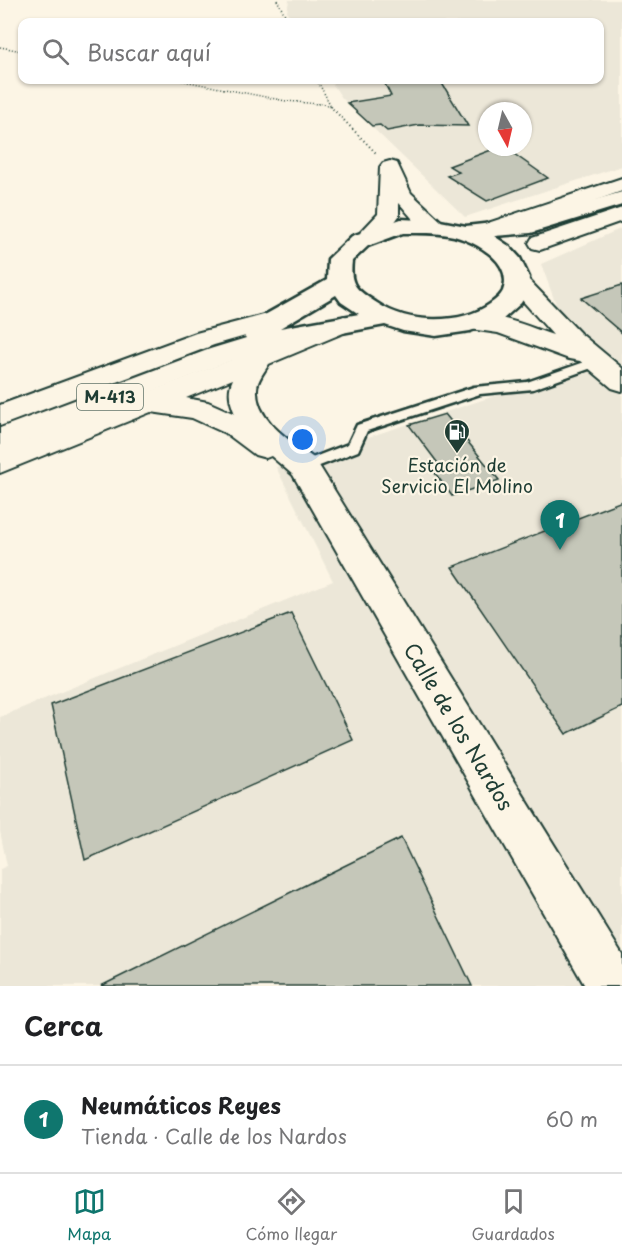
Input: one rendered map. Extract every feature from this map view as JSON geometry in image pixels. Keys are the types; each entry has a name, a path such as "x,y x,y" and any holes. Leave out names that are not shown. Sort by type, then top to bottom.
{"main road":[{"name":"M-413","path":"594,208 540,243 515,272 512,301 490,317 472,323 458,327 419,327 382,318 354,303 339,283 337,263 349,246 371,233 400,226 433,226 476,232 531,226 622,198"},
{"name":"M-413","path":"476,232 493,245 515,272"},
{"name":"M-413","path":"220,355 271,321 308,303 339,283"},
{"name":"M-413","path":"0,440 220,355 289,334 382,318"}],"street":[{"path":"390,167 402,195 433,226"},
{"path":"371,233 388,216 390,167"},
{"path":"476,232 622,184"},
{"path":"540,243 622,214"},
{"path":"515,272 571,339 622,382"},
{"path":"0,416 205,339 271,321"},
{"path":"472,323 502,326 530,334 598,361"},
{"path":"0,462 344,324"},
{"name":"Calle de los Nardos","path":"258,360 243,388 247,407 255,424 304,467 613,986"},
{"path":"148,403 198,409 237,427 270,450 304,467"}],"lane":[{"path":"304,467 353,447 362,428 479,390 528,386 598,361"}],"path":[{"path":"278,0 287,18"},
{"path":"0,47 18,50"},
{"path":"199,84 286,101 329,105"},
{"path":"319,84 329,105 390,167"}],"shaded area":[{"path":"289,0 622,0 622,166 465,217 342,98 333,84 604,84 604,18 291,18 287,12"},
{"path":"622,228 622,986 0,986 0,869 7,866 0,831 0,717 333,581 276,467 609,359 563,323 541,264"}],"building":[{"path":"385,84 442,84 468,126 419,125 387,131 380,125 372,126 347,103 391,96"},
{"path":"478,155 517,156 548,178 487,201 447,176 459,172 449,166"},
{"path":"622,285 622,333 581,298"},
{"path":"445,414 499,480 452,496 435,473 443,470 409,425"},
{"path":"622,501 622,707 566,734 452,567"},
{"path":"291,613 353,740 85,860 51,705"},
{"path":"401,838 472,986 101,986 346,865"}],"place":[{"name":"Estación de Servicio El Molino","path":"457,455"},
{"name":"Neumáticos Reyes","path":"560,550"}]}
